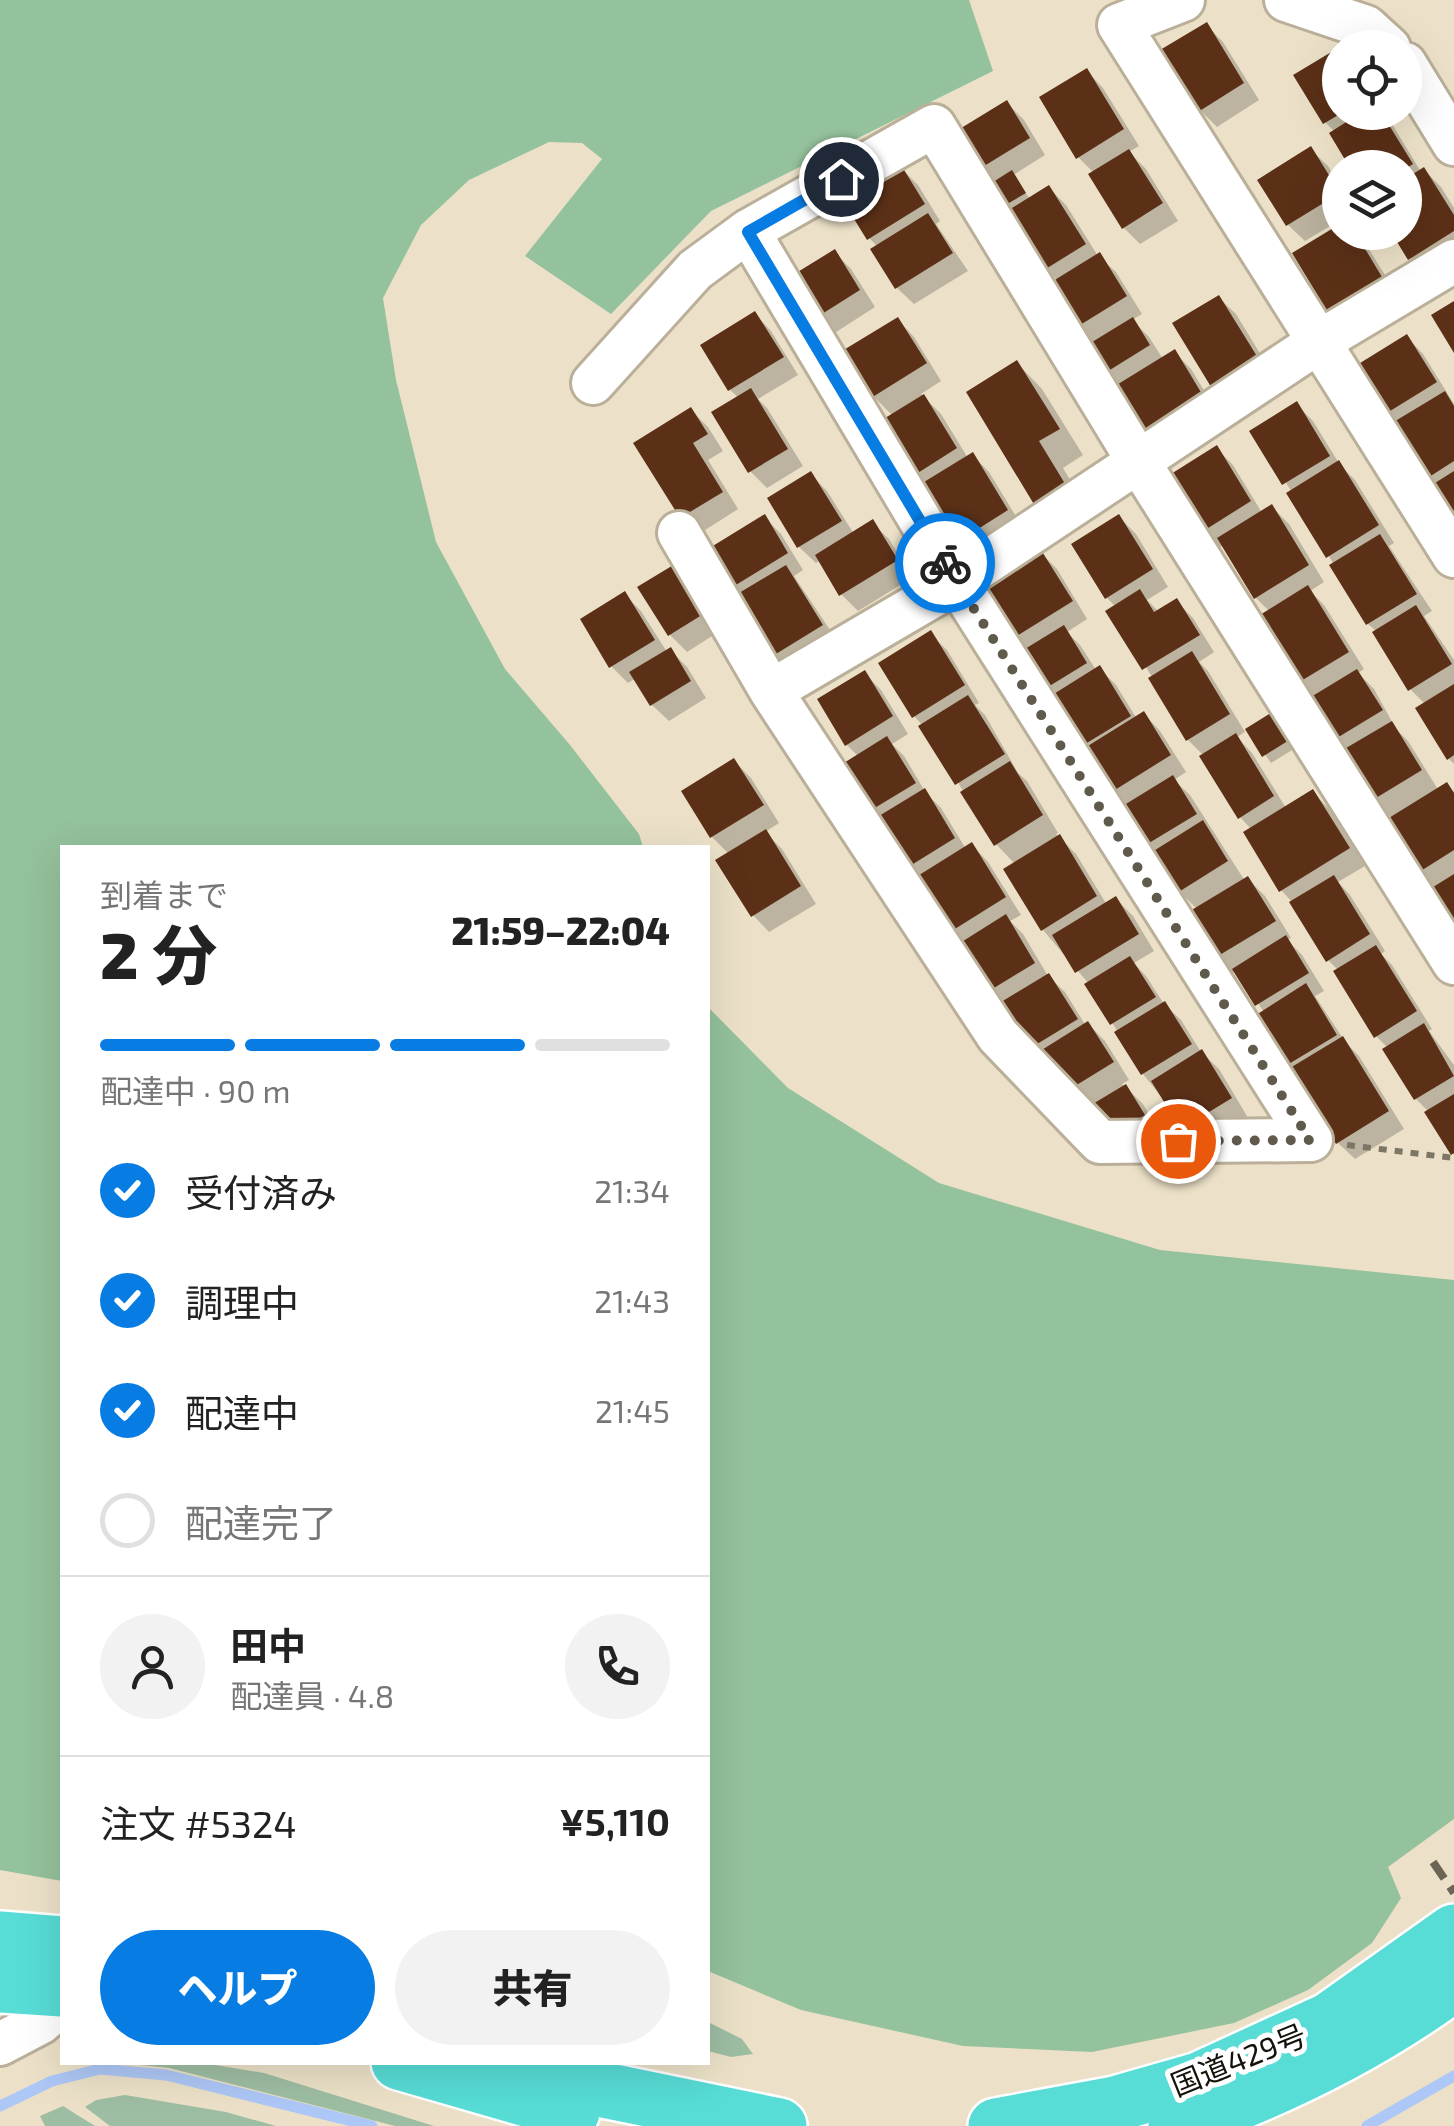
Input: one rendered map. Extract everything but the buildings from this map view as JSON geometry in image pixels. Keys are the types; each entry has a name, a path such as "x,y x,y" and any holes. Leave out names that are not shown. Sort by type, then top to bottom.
{"highway":[{"name":"国道429号","path":"996,2126 1114,2104 1199,2080 1330,2020 1454,1932"},
{"path":"0,1939 60,1944"},
{"name":"国道429号","path":"1176,2126 1247,2101 1329,2062 1418,2010 1454,1983"},
{"path":"0,1985 60,1990"},
{"path":"409,2065 618,2126"},
{"path":"535,2065 604,2090 779,2126"}],"street":[{"path":"1183,0 1118,24 1454,556"},
{"path":"1286,0 1369,30"},
{"path":"1422,92 1454,144"},
{"path":"592,383 696,270 748,232 934,126 1138,461 1454,963"},
{"path":"748,232 956,582 1310,1140"},
{"path":"771,691 956,582 1317,343 1454,260"},
{"path":"679,533 771,691 998,1036 1100,1142 1310,1140"},
{"path":"0,2044 40,2022 60,2006"}],"path":[{"path":"1310,1140 1454,1158"}],"green space":[{"path":"0,0 969,0 993,71 711,211 611,314 525,256 602,159 582,143 549,142 469,180 421,225 383,298 396,380 436,542 505,669 570,745 639,834 642,845 60,845 60,1881 0,1870"},
{"path":"710,1009 788,1088 939,1183 1160,1250 1454,1280 1454,1819 1388,1867 1401,1898 1372,1943 1308,1990 1234,2023 1092,2052 963,2046 801,2010 710,1972"},
{"path":"710,2023 742,2039 753,2054 731,2057 710,2052"},
{"path":"140,2065 215,2065 264,2073 434,2126 395,2126 169,2068"},
{"path":"125,2095 226,2112 276,2126 110,2126 85,2107 96,2100"},
{"path":"63,2106 95,2126 45,2126 40,2116"}],"waterway":[{"path":"0,2106 52,2081 100,2069 166,2075 372,2126"},
{"path":"1367,2126 1454,2076"}],"railway":[{"path":"1433,1862 1454,1893"}],"way so far":[{"path":"945,563 1310,1140 1178,1141"}],"route":[{"path":"841,179 748,232 945,563"}]}
